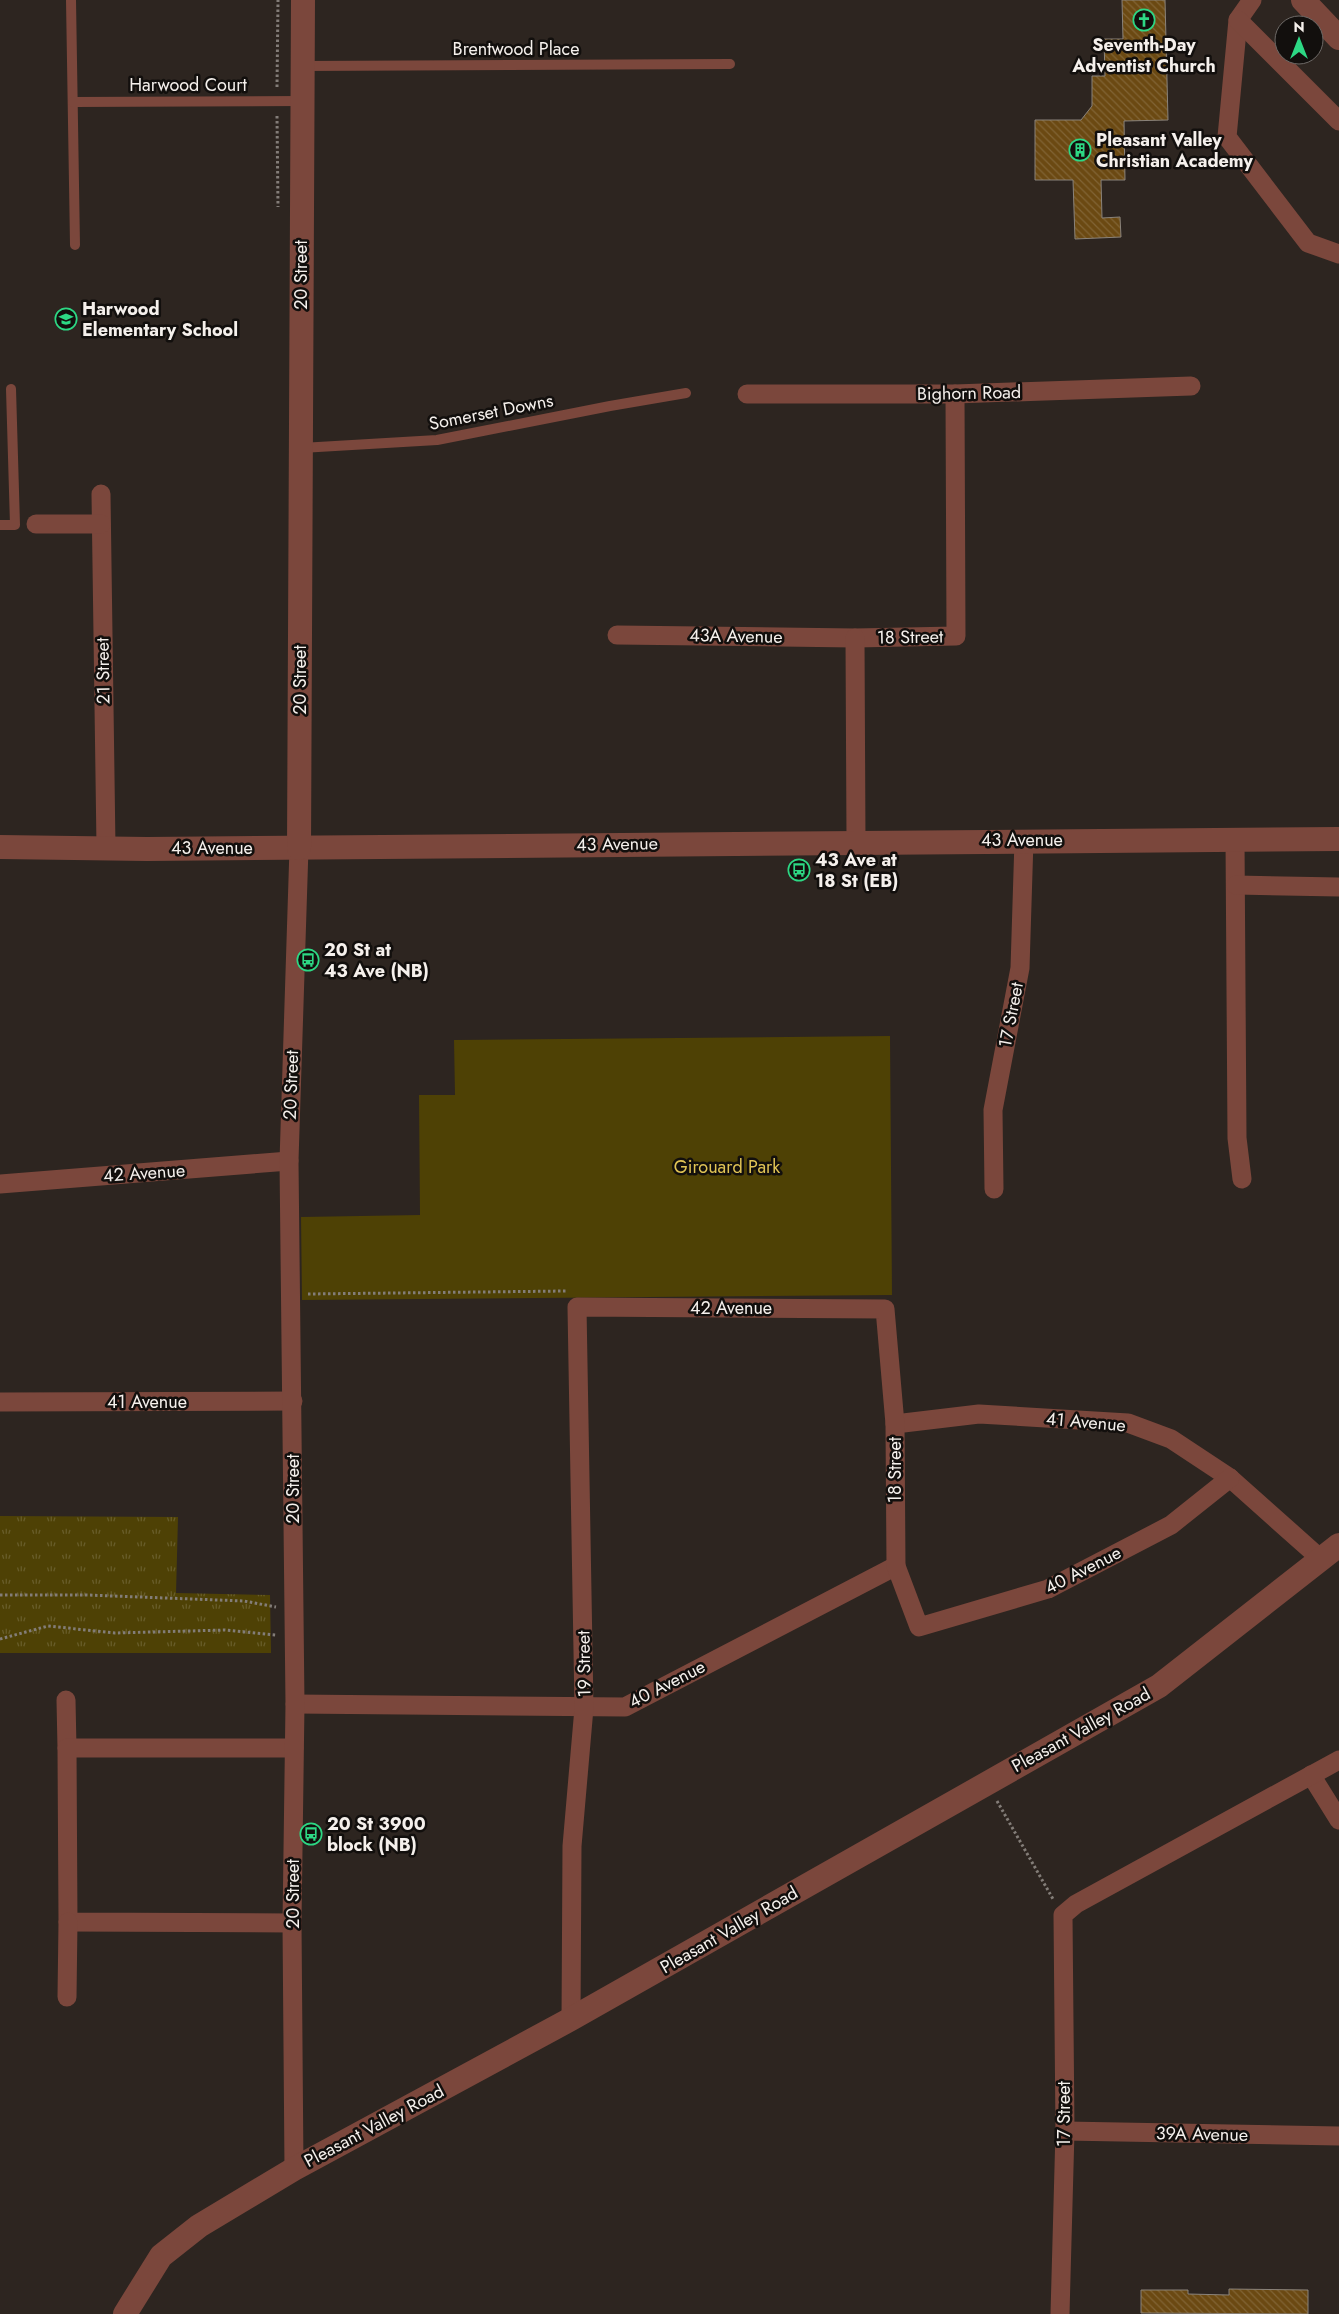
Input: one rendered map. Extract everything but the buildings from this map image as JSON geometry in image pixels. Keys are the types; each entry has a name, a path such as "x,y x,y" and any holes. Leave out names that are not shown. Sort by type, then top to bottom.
{"street":[{"name":"20 Street","path":"294,2169 292,1923 295,1704 292,1294 289,1161 299,848 303,0"},
{"path":"1252,0 1238,20 1227,137 1308,243 1339,254"},
{"path":"1303,0 1339,38"},
{"path":"1238,20 1339,121"},
{"name":"Bighorn Road","path":"747,394 955,394 1191,386"},
{"name":"18 Street","path":"856,842 855,638 956,636 955,394"},
{"name":"21 Street","path":"102,494 106,847"},
{"path":"36,524 102,524"},
{"name":"43A Avenue","path":"617,635 855,638"},
{"path":"1235,839 1237,1138 1242,1178"},
{"name":"43 Avenue","path":"0,847 299,848 1024,840 1339,839"},
{"name":"17 Street","path":"994,1190 993,1110 1020,968 1024,840"},
{"path":"1236,885 1339,886"},
{"name":"42 Avenue","path":"0,1184 289,1161"},
{"name":"42 Avenue","path":"577,1307 885,1309"},
{"name":"19 Street","path":"571,2019 572,1846 584,1708 577,1307"},
{"name":"18 Street","path":"885,1309 895,1424 896,1566 919,1627"},
{"name":"41 Avenue","path":"0,1402 293,1401"},
{"name":"41 Avenue","path":"895,1424 979,1414 1128,1423 1170,1439 1230,1478 1330,1552"},
{"name":"40 Avenue","path":"919,1627 1048,1589 1171,1525 1230,1478"},
{"name":"Pleasant Valley Road","path":"125,2314 160,2256 199,2226 294,2169 571,2019 1159,1686 1330,1552"},
{"name":"40 Avenue","path":"295,1704 625,1707 896,1566"},
{"path":"66,1700 67,1997"},
{"path":"67,1748 294,1748"},
{"path":"1339,1760 1311,1775 1339,1820"},
{"name":"17 Street","path":"1060,2314 1065,2132 1063,1915 1076,1904 1311,1775"},
{"path":"68,1922 292,1923"},
{"name":"39A Avenue","path":"1065,2132 1339,2136"}],"lane":[{"path":"70,0 75,245"},
{"name":"Brentwood Place","path":"302,66 730,64"},
{"name":"Harwood Court","path":"73,102 304,100"},
{"path":"0,525 15,525 11,389"},
{"name":"Somerset Downs","path":"302,448 437,440 686,393"}],"path":[{"path":"292,1294 571,1291 577,1307"},
{"path":"0,1595 87,1595 244,1601 294,1610"},
{"path":"0,1638 48,1626 116,1633 225,1630 256,1635 294,1636"},
{"path":"990,1782 998,1802 1047,1890"}],"green space":[{"name":"Girouard Park","path":"890,1036 892,1295 302,1300 301,1217 420,1215 419,1095 455,1095 454,1040"},
{"path":"0,1516 178,1517 176,1593 270,1595 271,1653 0,1653"}],"place":[{"name":"Seventh-Day Adventist Church","path":"1144,20"},
{"name":"Pleasant Valley Christian Academy","path":"1080,150"},
{"name":"Harwood Elementary School","path":"66,319"},
{"name":"43 Ave at 18 St (EB)","path":"799,870"},
{"name":"20 St at 43 Ave (NB)","path":"308,960"},
{"name":"20 St 3900 block (NB)","path":"311,1834"}]}
